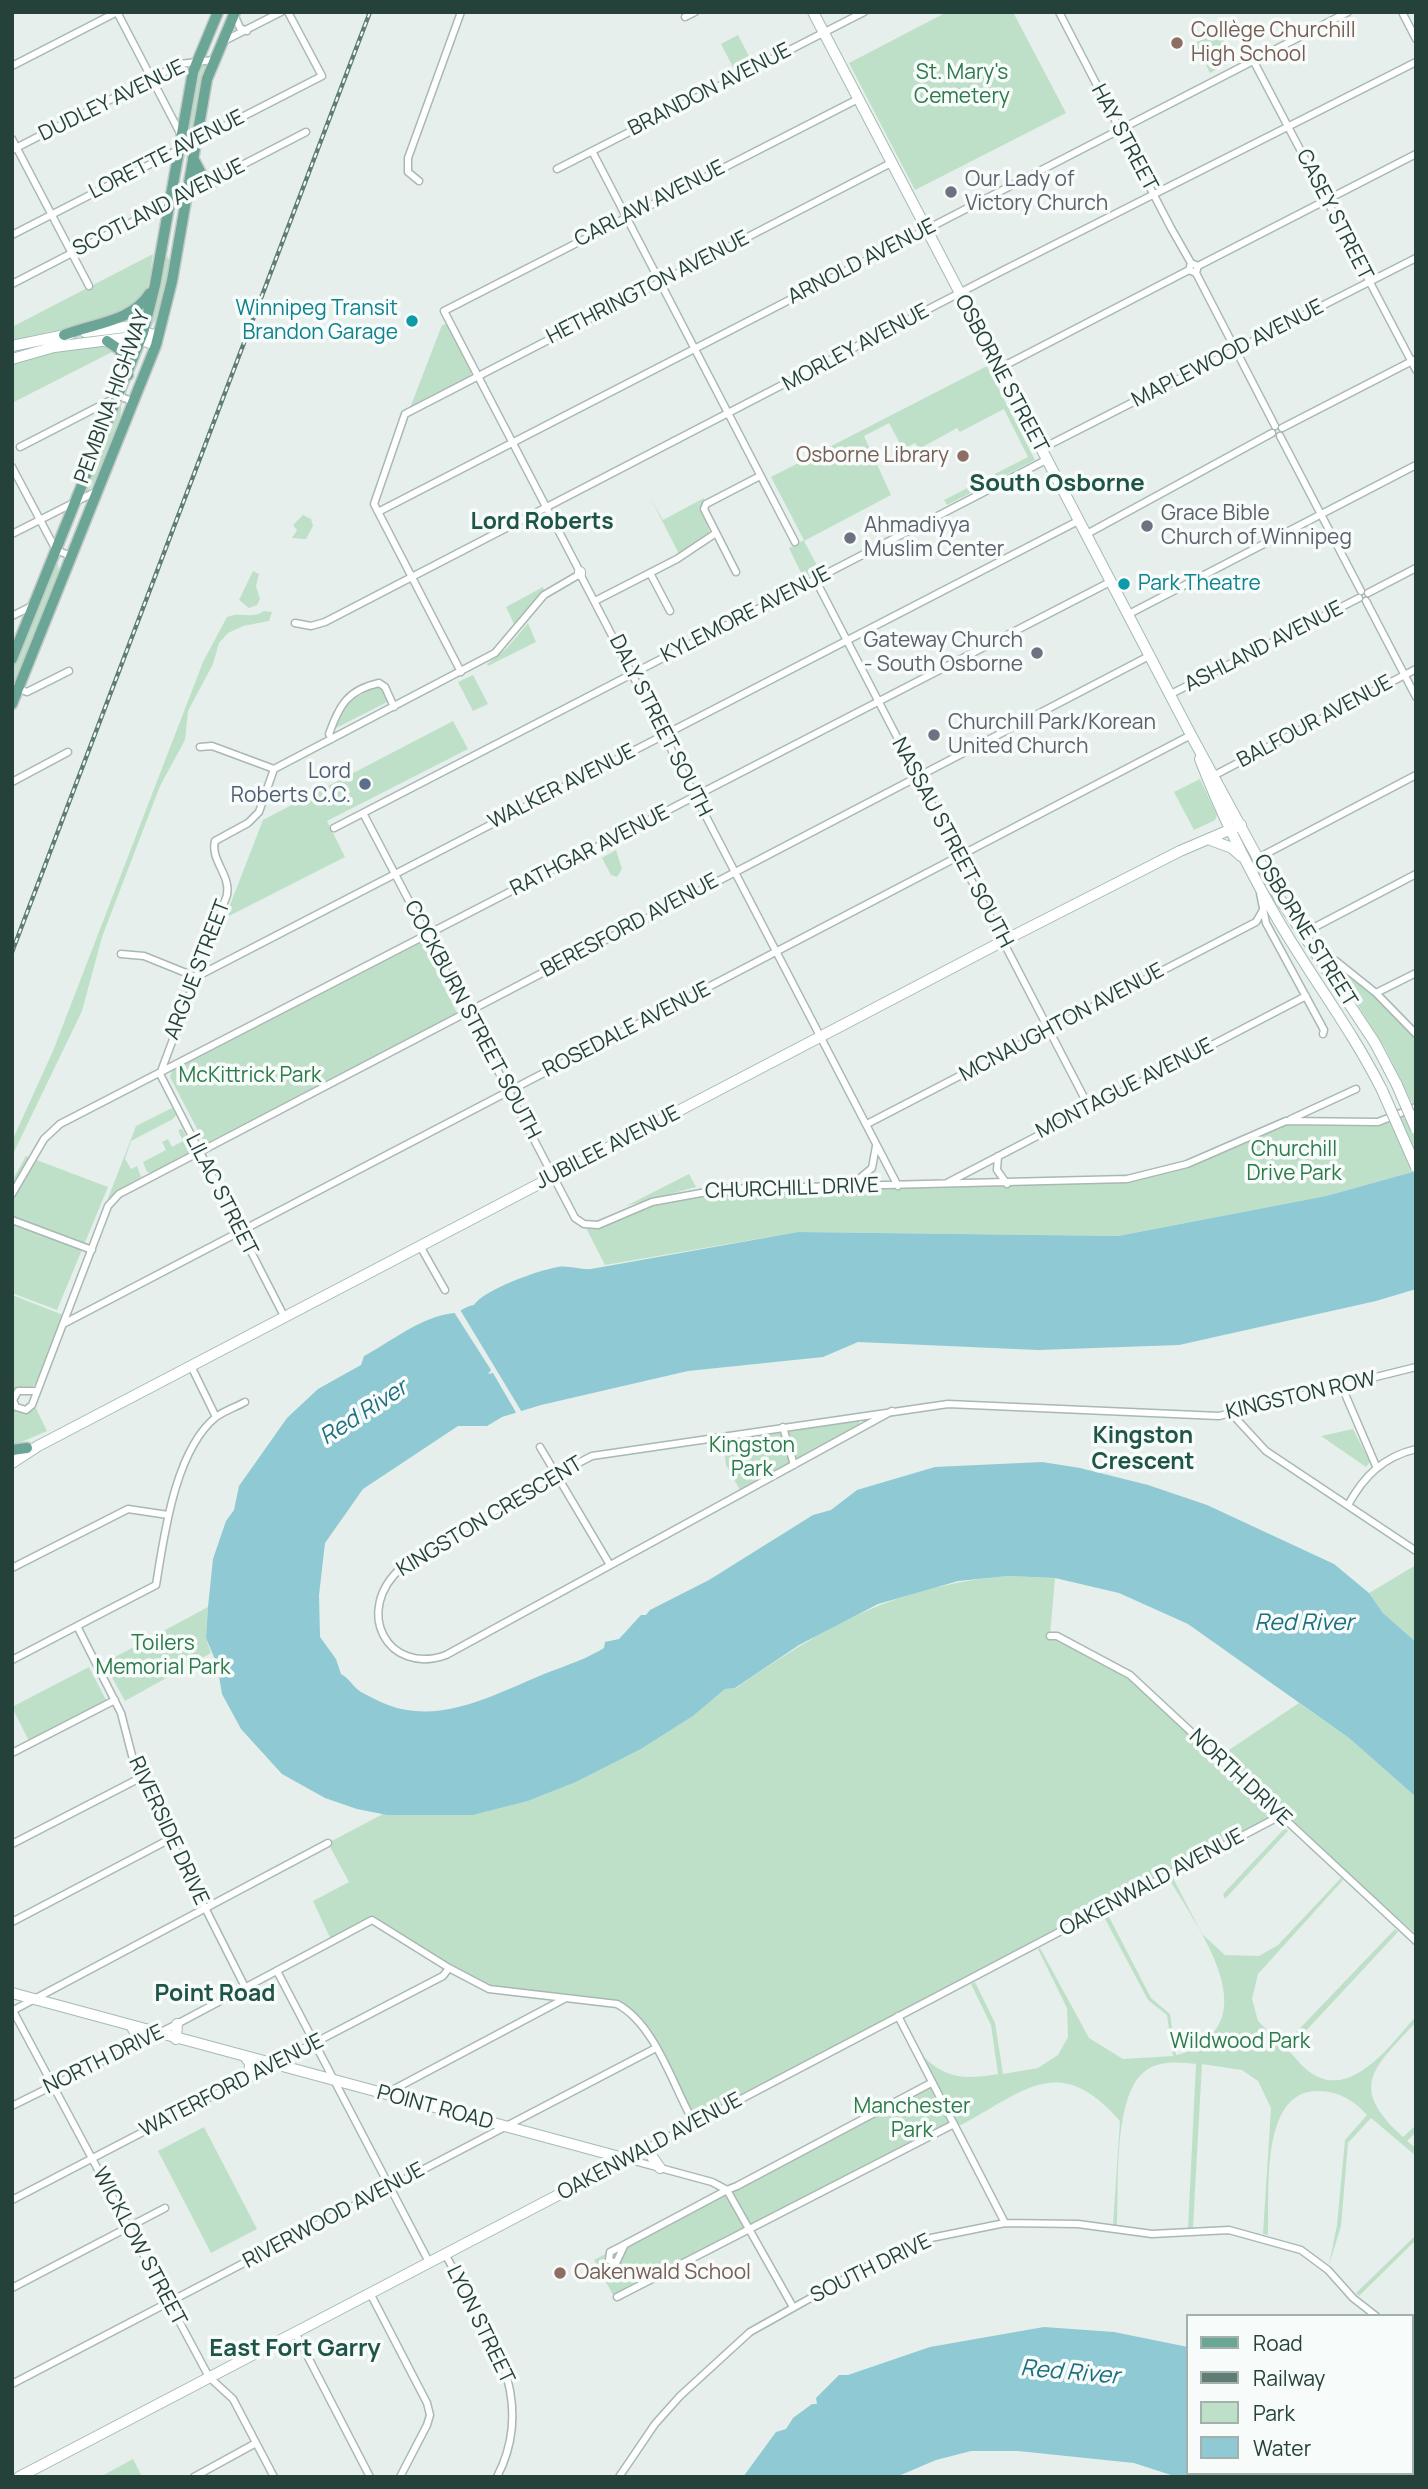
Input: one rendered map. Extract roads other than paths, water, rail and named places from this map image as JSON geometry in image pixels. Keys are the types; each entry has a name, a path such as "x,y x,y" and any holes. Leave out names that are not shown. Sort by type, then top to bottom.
{"main road":[{"name":"PEMBINA HIGHWAY","path":"12,705 15,687 99,490 157,341 193,157 186,142 196,62 218,12"},
{"name":"OSBORNE STREET","path":"813,12 1169,695 1215,775 1255,878 1274,913 1362,1051 1416,1167"},
{"name":"PEMBINA HIGHWAY","path":"12,659 142,336 155,285 170,202 186,142 213,60 235,13"},
{"path":"193,157 202,175 213,182"},
{"path":"163,235 166,248 175,258"},
{"path":"64,335 125,316 142,305 155,285"},
{"path":"12,346 121,327 157,341"},
{"path":"12,359 54,347 142,336"},
{"path":"107,341 120,350 128,375"},
{"name":"OSBORNE STREET","path":"1191,735 1235,824 1375,1043 1416,1129"},
{"name":"JUBILEE AVENUE","path":"1180,851 1235,824"},
{"name":"JUBILEE AVENUE","path":"12,1464 33,1447 1235,824"},
{"path":"1208,839 1232,848 1247,861"},
{"path":"12,1453 33,1447"},
{"name":"POINT ROAD","path":"12,1993 627,2159"},
{"path":"176,2039 177,2024"},
{"path":"132,2027 136,2034 134,2044"},
{"path":"246,2058 250,2063 249,2077"},
{"path":"657,2143 650,2154 660,2168"},
{"path":"596,2150 603,2161 596,2175"},
{"name":"OAKENWALD AVENUE","path":"19,2477 627,2159"}],"street":[{"path":"12,66 117,12 186,142"},
{"path":"220,43 281,12"},
{"name":"LORETTE AVENUE","path":"12,235 186,142 322,76 288,12"},
{"path":"419,181 408,172 408,158 461,12"},
{"path":"685,18 695,12"},
{"name":"BRANDON AVENUE","path":"557,169 864,12"},
{"name":"HAY STREET","path":"1059,12 1416,697"},
{"name":"ARNOLD AVENUE","path":"378,512 1348,12"},
{"path":"1402,12 1416,39"},
{"path":"235,13 240,28 247,31"},
{"name":"DUDLEY AVENUE","path":"15,149 180,64 213,60"},
{"name":"CASEY STREET","path":"1254,60 1416,370"},
{"name":"MORLEY AVENUE","path":"295,623 321,624 1000,272 1416,62"},
{"name":"CARLAW AVENUE","path":"444,311 858,99"},
{"name":"SCOTLAND AVENUE","path":"12,284 306,132"},
{"path":"12,139 89,286"},
{"path":"592,151 795,542"},
{"path":"998,369 1416,154"},
{"name":"HETHRINGTON AVENUE","path":"378,512 373,501 405,414 891,163"},
{"name":"MAPLEWOOD AVENUE","path":"1041,449 1416,258"},
{"name":"DALY STREET SOUTH","path":"444,311 898,1186"},
{"path":"1085,535 1413,360"},
{"path":"20,447 119,396 134,402"},
{"name":"KYLEMORE AVENUE","path":"334,828 1046,460"},
{"path":"1128,615 1416,465"},
{"path":"12,467 56,550 71,556"},
{"path":"736,572 704,509 706,504 760,476"},
{"path":"12,534 99,490"},
{"path":"378,512 461,672"},
{"name":"WALKER AVENUE","path":"196,977 1078,521"},
{"path":"595,601 650,573 716,533"},
{"name":"ASHLAND AVENUE","path":"1169,695 1416,568"},
{"path":"200,747 212,746 274,769 461,672 501,648 544,595 580,573"},
{"path":"650,573 670,611"},
{"name":"NASSAU STREET SOUTH","path":"815,579 1089,1107"},
{"name":"RATHGAR AVENUE","path":"12,1194 50,1130 1110,582"},
{"path":"12,616 34,605"},
{"name":"BERESFORD AVENUE","path":"92,1250 112,1199 1149,656"},
{"name":"BALFOUR AVENUE","path":"1215,775 1416,669"},
{"path":"15,687 27,692 69,671"},
{"path":"332,739 329,734 340,704 345,699 379,683 385,687 394,707"},
{"name":"ROSEDALE AVENUE","path":"63,1324 1191,735"},
{"path":"12,782 68,752"},
{"name":"ARGUE STREET","path":"160,1074 229,887 214,854 215,841 248,823 259,812 274,769"},
{"path":"1258,858 1416,775"},
{"name":"COCKBURN STREET SOUTH","path":"363,813 575,1218 584,1224"},
{"path":"1297,924 1315,927 1416,874"},
{"name":"OSBORNE STREET","path":"1255,878 1266,923 1324,1030 1323,1034"},
{"path":"1263,910 1256,922 1266,923"},
{"name":"MCNAUGHTON AVENUE","path":"867,1124 1256,922"},
{"path":"121,954 144,956 196,977"},
{"path":"1336,961 1376,993 1416,1034"},
{"path":"1376,993 1416,973"},
{"name":"MONTAGUE AVENUE","path":"945,1184 1306,996"},
{"path":"168,1048 172,1058 182,1062"},
{"name":"LILAC STREET","path":"160,1074 284,1316"},
{"name":"CHURCHILL DRIVE","path":"584,1224 598,1225 652,1202 702,1191 1104,1181 1156,1173 1216,1153 1356,1089"},
{"name":"CHURCHILL DRIVE","path":"1286,1121 1378,1122 1416,1107"},
{"path":"848,1186 858,1183 872,1168 877,1156 876,1141"},
{"path":"998,1156 997,1170 1007,1184"},
{"path":"12,1220 92,1250 37,1391"},
{"path":"420,1246 445,1290"},
{"path":"191,1367 216,1417"},
{"name":"KINGSTON ROW","path":"892,1411 956,1404 1219,1416 1416,1367"},
{"path":"1342,1387 1376,1466"},
{"path":"12,1660 156,1585 169,1515 188,1457 216,1417 245,1402"},
{"name":"KINGSTON CRESCENT","path":"892,1411 442,1657 424,1661 405,1655 394,1647 379,1629 376,1612 379,1597 386,1581 402,1567 555,1475 592,1456 892,1411"},
{"path":"1231,1413 1266,1451 1416,1551"},
{"path":"783,1427 794,1465"},
{"path":"540,1447 610,1565"},
{"path":"1348,1505 1376,1466 1401,1452 1416,1449"},
{"path":"12,1568 128,1508 169,1515"},
{"name":"RIVERSIDE DRIVE","path":"77,1626 115,1700 140,1778 245,1987"},
{"name":"NORTH DRIVE","path":"1050,1636 1057,1636 1130,1675 1416,1941"},
{"path":"12,1753 115,1700"},
{"path":"12,1844 140,1778"},
{"name":"OAKENWALD AVENUE","path":"627,2159 1280,1816"},
{"path":"12,1922 170,1839"},
{"path":"12,2010 328,1843"},
{"name":"NORTH DRIVE","path":"12,2106 177,2024 372,1920 449,1968 489,1989 565,1998"},
{"name":"WATERFORD AVENUE","path":"12,2200 443,1976 449,1968"},
{"name":"LYON STREET","path":"278,1971 429,2262"},
{"path":"383,2095 565,1998 624,2008 645,2027 694,2123"},
{"name":"WICKLOW STREET","path":"12,2010 209,2377 233,2399 274,2477"},
{"path":"898,2016 1005,2223"},
{"name":"RIVERWOOD AVENUE","path":"12,2384 656,2048"},
{"path":"625,2244 932,2082"},
{"path":"617,2297 954,2124"},
{"name":"POINT ROAD","path":"627,2159 712,2182 727,2190"},
{"path":"727,2190 751,2228 793,2307"},
{"path":"12,2288 165,2208"},
{"name":"SOUTH DRIVE","path":"619,2477 655,2424 693,2381 750,2332 873,2263 931,2238 1005,2223 1078,2224 1152,2234 1229,2230 1301,2250 1328,2270 1353,2298 1373,2314"},
{"name":"LYON STREET","path":"445,2254 500,2357 512,2387 513,2432 497,2477"},
{"path":"370,2293 427,2403 430,2415 400,2477"},
{"path":"295,2332 370,2477"},
{"path":"194,2477 256,2443"}],"water":[{"name":"Red River","path":"1416,1171 1416,1289 1376,1301 1179,1345 1038,1350 858,1342 823,1357 688,1371 541,1405 502,1417 487,1426 458,1426 363,1489 325,1543 319,1595 320,1637 336,1659 341,1674 361,1692 391,1706 422,1711 442,1710 482,1700 593,1654 604,1648 605,1642 619,1639 641,1615 646,1615 650,1610 709,1580 813,1515 831,1510 857,1490 935,1467 1042,1462 1080,1468 1148,1485 1207,1505 1334,1564 1369,1593 1383,1613 1416,1642 1416,1797 1349,1738 1188,1624 1119,1593 1055,1578 1008,1576 958,1581 878,1604 799,1645 735,1688 725,1689 693,1716 641,1749 576,1782 528,1801 473,1815 387,1815 357,1809 325,1798 282,1774 241,1729 222,1694 217,1664 206,1638 208,1607 213,1559 226,1521 234,1510 239,1486 287,1418 318,1389 361,1365 364,1356 408,1330 430,1319 474,1305 488,1293 512,1282 558,1267 591,1269 798,1232 1118,1236 1326,1196"},
{"name":"Red River","path":"1044,2327 1114,2332 1186,2347 1186,2475 1414,2475 1414,2444 1416,2477 1177,2477 1134,2463 1018,2451 971,2451 936,2460 896,2477 743,2477 776,2432 786,2429 793,2418 812,2404 817,2404 816,2398 839,2375 848,2375 930,2347"}],"railway":[{"path":"12,952 370,12"}],"place":[{"name":"Collège Churchill High School","path":"1177,43"},
{"name":"Our Lady of Victory Church","path":"951,192"},
{"name":"Winnipeg Transit Brandon Garage","path":"412,321"},
{"name":"Osborne Library","path":"963,456"},
{"name":"Grace Bible Church of Winnipeg","path":"1147,526"},
{"name":"Ahmadiyya Muslim Center","path":"850,538"},
{"name":"Park Theatre","path":"1124,584"},
{"name":"Gateway Church - South Osborne","path":"1037,653"},
{"name":"Churchill Park/Korean United Church","path":"934,735"},
{"name":"Lord Roberts C.C.","path":"365,784"},
{"name":"Oakenwald School","path":"560,2273"}],"district":[{"name":"South Osborne","path":"1057,484"},
{"name":"Lord Roberts","path":"542,523"},
{"name":"Kingston Crescent","path":"1143,1450"},
{"name":"Point Road","path":"215,1995"},
{"name":"East Fort Garry","path":"295,2349"}],"park label":[{"name":"St. Mary's Cemetery","path":"962,85"},
{"name":"McKittrick Park","path":"250,1076"},
{"name":"Churchill Drive Park","path":"1294,1162"},
{"name":"Kingston Park","path":"752,1458"},
{"name":"Toilers Memorial Park","path":"163,1656"},
{"name":"Wildwood Park","path":"1240,2042"},
{"name":"Manchester Park","path":"912,2119"}]}
